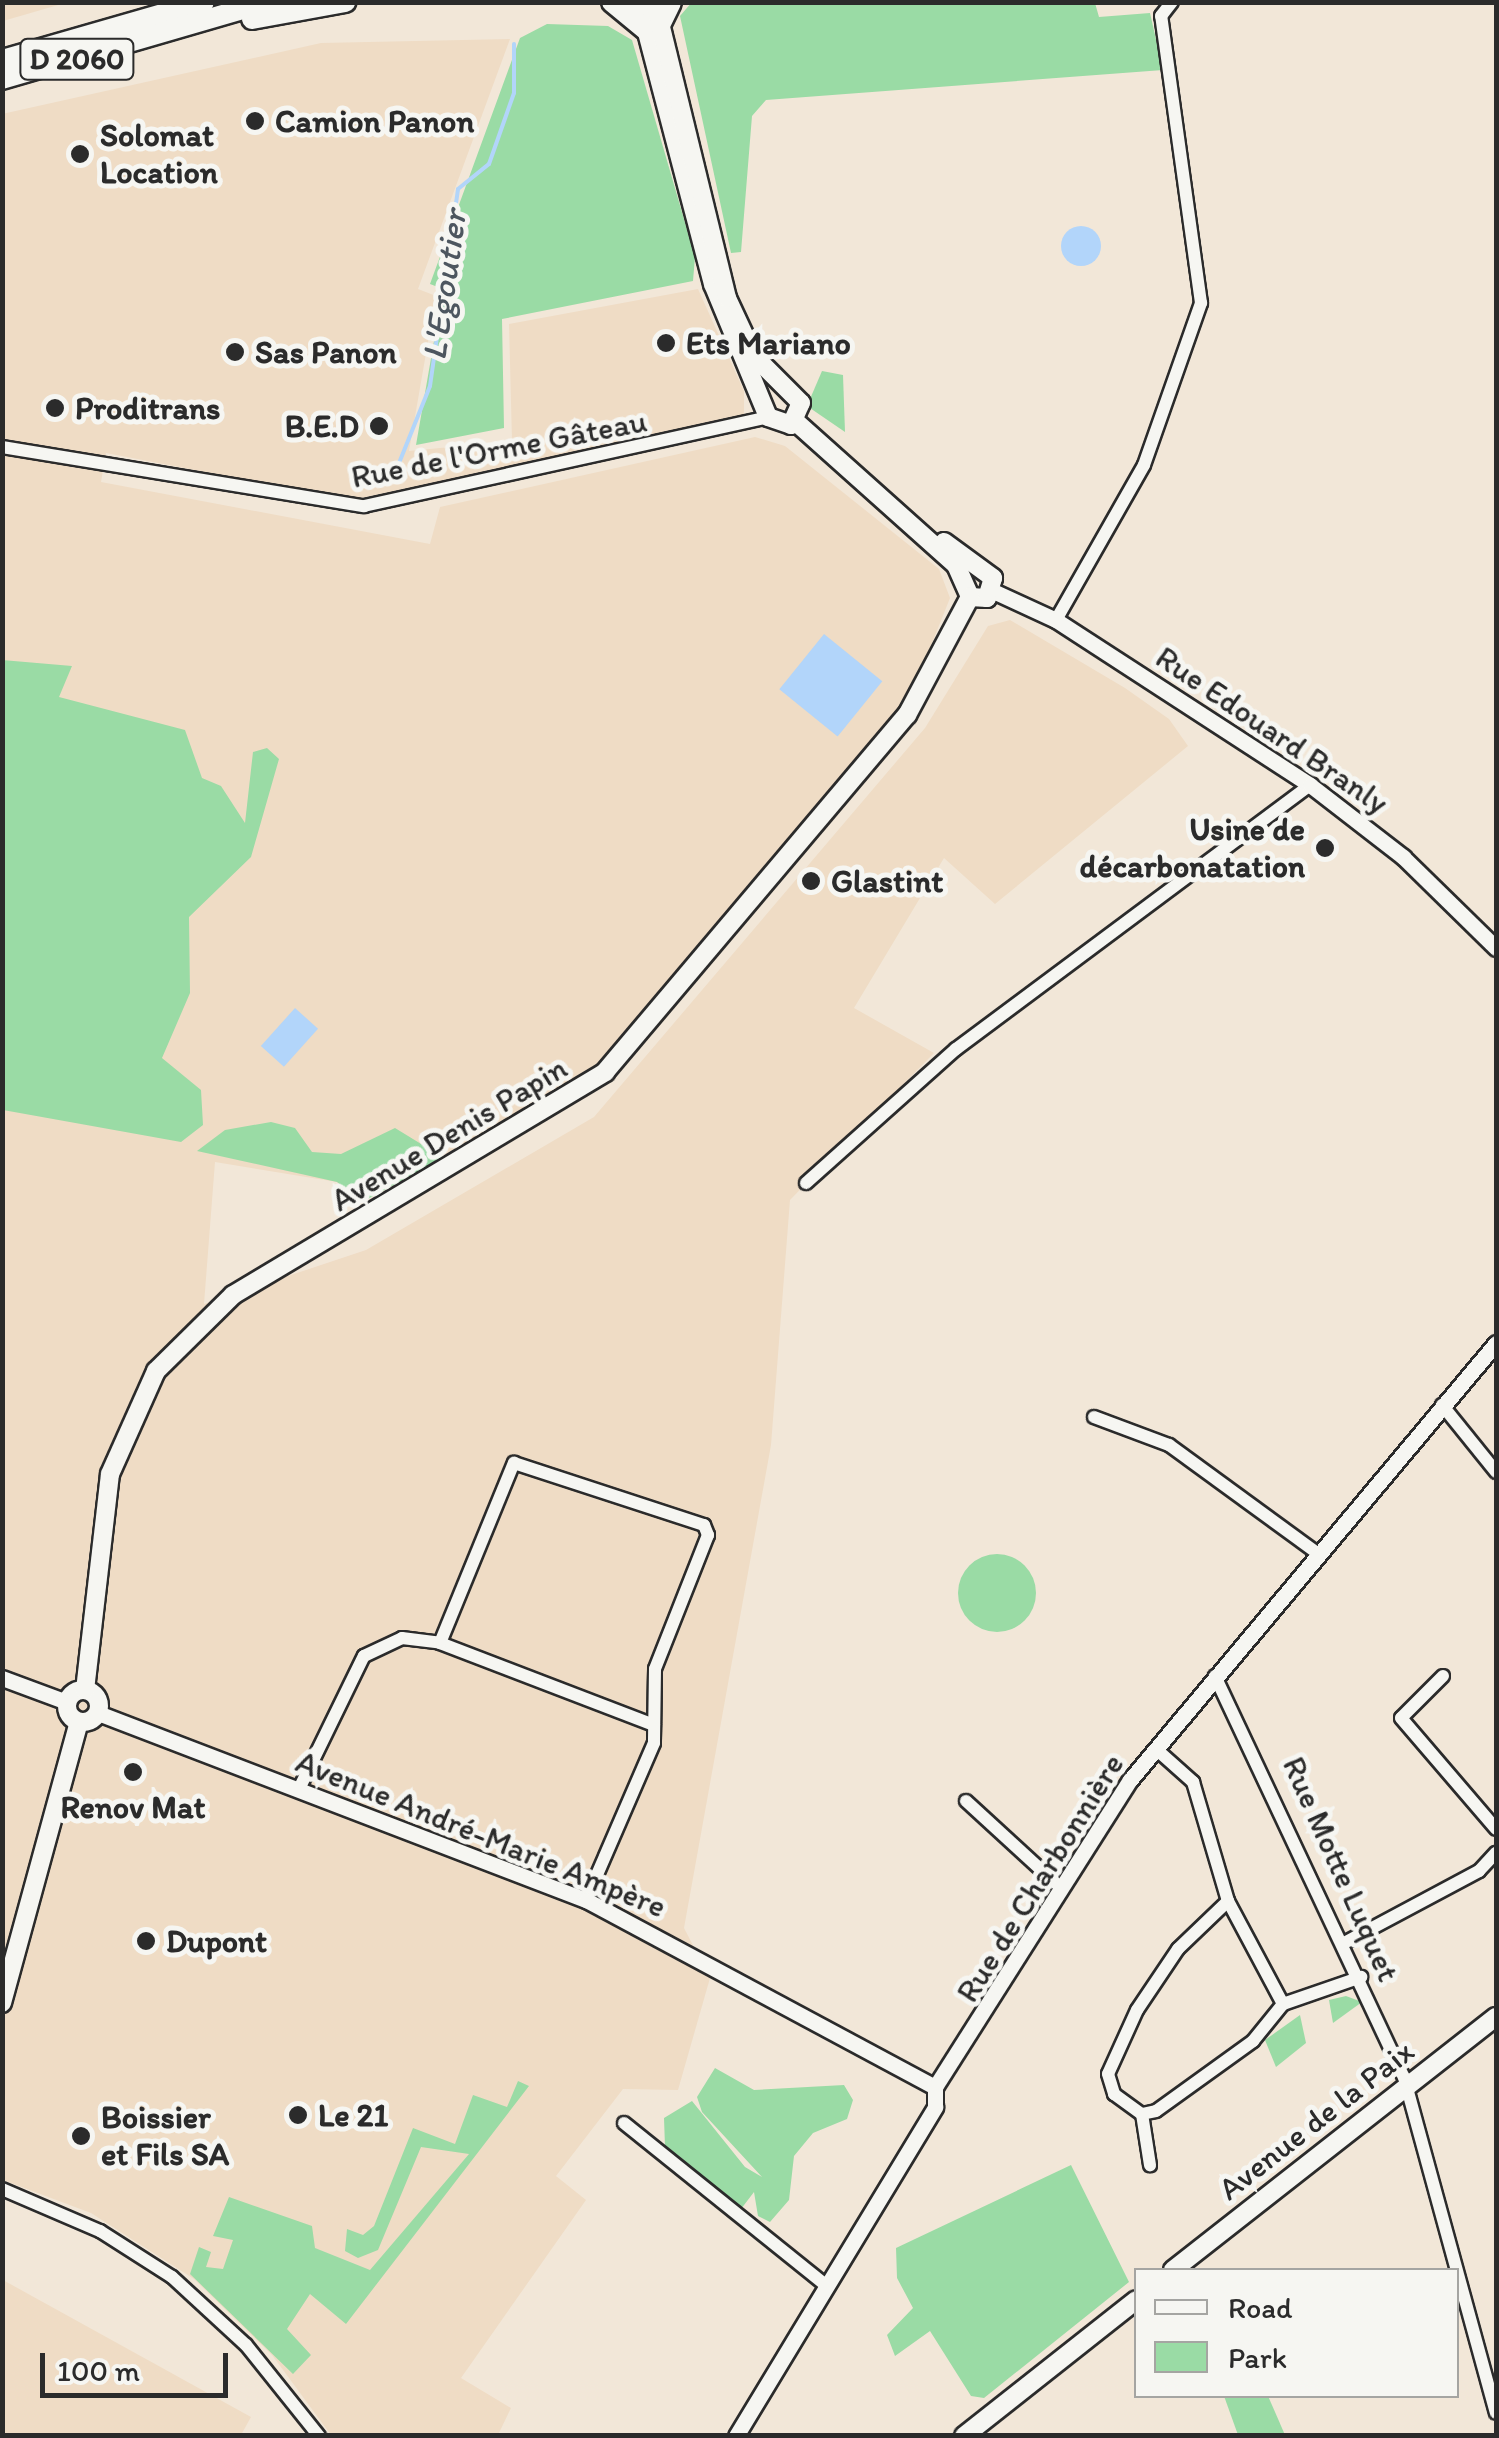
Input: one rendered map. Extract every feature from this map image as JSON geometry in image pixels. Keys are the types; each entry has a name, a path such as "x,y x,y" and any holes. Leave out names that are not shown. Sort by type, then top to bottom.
{"highway":[{"path":"39,50 176,2"},
{"name":"D 2060","path":"2,60 204,2"},
{"name":"D 2060","path":"2,79 152,39 267,2"},
{"path":"152,39 345,2"},
{"path":"612,2 653,27 671,2"}],"main road":[{"path":"639,2 653,27 727,298 747,346 801,403 796,422"},
{"path":"655,2 653,27 713,284 767,412 796,422 956,565 966,590"},
{"path":"767,412 774,394 790,392"},
{"path":"900,517 983,569 994,591 966,590"},
{"path":"966,590 983,569"},
{"name":"Avenue Denis Papin","path":"85,1690 110,1474 163,1362 233,1295 605,1072 905,718 966,590"},
{"path":"2,2003 78,1722 68,1702 85,1690 98,1713 78,1722"},
{"name":"Avenue de la Paix","path":"1177,2268 1494,2025"},
{"path":"964,2436 1134,2302"}],"street":[{"path":"1056,620 1144,465 1201,303 1168,4"},
{"name":"Rue de l'Orme Gâteau","path":"2,447 364,506 767,412"},
{"name":"Rue Edouard Branly","path":"994,591 1056,620 1310,785 1403,857 1496,948"},
{"path":"806,1183 956,1050 1310,785"},
{"name":"Rue de Charbonnière","path":"736,2436 824,2284 935,2108 936,2086 1156,1749 1316,1552 1496,1343"},
{"path":"1442,1405 1496,1472"},
{"path":"1094,1417 1169,1444 1316,1552"},
{"path":"440,1642 514,1463 704,1525 708,1536 655,1669 654,1725 610,1860 586,1900"},
{"path":"299,1789 364,1656 402,1638 440,1642 654,1725"},
{"name":"Rue Motte Luquet","path":"1216,1676 1346,1942 1408,2088 1456,2268"},
{"path":"1443,1676 1401,1718 1496,1829"},
{"path":"2,1678 68,1702"},
{"name":"Avenue André-Marie Ampère","path":"98,1713 586,1900 936,2086"},
{"path":"1156,1749 1193,1782 1228,1901 1283,2004"},
{"path":"966,1801 1062,1889"},
{"path":"1346,1942 1480,1871 1496,1853"},
{"path":"1150,2166 1142,2114 1114,2094 1112,2064 1178,1949 1228,1901"},
{"path":"1142,2114 1240,2051 1283,2004 1361,1977"},
{"path":"624,2123 644,2132 824,2284"},
{"path":"2,2189 100,2231 172,2277 246,2345 319,2436"},
{"name":"Rue Motte Luquet","path":"1459,2279 1496,2413"}],"shaded area":[{"path":"3,2 65,2 65,3 3,21"},
{"path":"510,39 418,289 436,296 409,451 512,441 509,324 698,289 744,391 744,418 351,500 106,453 101,482 430,544 440,507 755,437 785,446 939,569 950,598 910,698 611,1059 362,1202 337,1182 215,1162 204,1304 366,1250 594,1117 925,728 988,626 1010,620 1125,688 1169,719 1188,746 995,904 944,858 854,1008 934,1053 790,1200 771,1445 684,1928 710,1978 678,2090 623,2089 556,2176 586,2200 461,2378 511,2408 498,2435 331,2435 272,2355 194,2279 91,2213 3,2180 2,114 321,43"},
{"path":"3,2280 251,2417 241,2435 3,2435"}],"green space":[{"path":"692,2 1095,3 1099,17 1150,13 1163,70 766,100 752,116 741,252 731,253 680,16"},
{"path":"547,24 608,26 632,40 695,257 693,281 502,319 504,428 416,445 443,289 430,284 520,38"},
{"path":"822,371 843,375 845,432 807,406"},
{"path":"2,660 72,666 59,697 185,730 202,778 221,786 245,823 253,752 267,748 279,759 251,857 189,917 190,993 162,1058 201,1090 203,1125 181,1142 3,1110"},
{"path":"271,1122 295,1128 312,1152 341,1154 395,1128 444,1158 362,1202 337,1182 197,1151 225,1130"},
{"path":"997,1554 1012,1557 1024,1566 1033,1578 1033,1608 1024,1620 1012,1629 997,1632 982,1629 970,1620 961,1608 958,1593 961,1578 970,1566 982,1557"},
{"path":"1346,1996 1362,2002 1333,2023 1329,2000"},
{"path":"1300,2015 1306,2043 1276,2067 1265,2040"},
{"path":"715,2068 754,2090 844,2085 853,2100 847,2119 813,2133 794,2156 789,2200 770,2222 758,2216 754,2192 741,2209 665,2147 664,2118 692,2101 745,2167 762,2177 702,2112 697,2097"},
{"path":"518,2081 529,2086 346,2324 310,2294 287,2329 311,2355 293,2374 190,2274 199,2247 211,2252 206,2267 223,2269 233,2240 213,2236 229,2197 312,2226 315,2248 370,2270 469,2154 421,2147 378,2250 358,2258 345,2251 347,2229 363,2235 374,2226 413,2128 455,2144 473,2095 507,2107"},
{"path":"1071,2165 1129,2282 984,2398 971,2396 930,2331 895,2356 887,2335 913,2308 897,2278 896,2248"},
{"path":"1225,2398 1269,2398 1285,2435 1238,2435"}],"water":[{"path":"1081,226 1095,232 1101,246 1095,260 1081,266 1067,260 1061,246 1067,232"},
{"path":"824,634 882,681 838,736 779,689"},
{"path":"295,1008 318,1029 284,1067 261,1046"}],"waterway":[{"name":"L'Egoutier","path":"393,478 430,386 458,189 489,164 514,93 514,44"}],"place":[{"name":"Camion Panon","path":"255,121"},
{"name":"Solomat Location","path":"80,154"},
{"name":"Ets Mariano","path":"666,343"},
{"name":"Sas Panon","path":"235,352"},
{"name":"Proditrans","path":"55,408"},
{"name":"B.E.D","path":"379,426"},
{"name":"Usine de décarbonatation","path":"1325,848"},
{"name":"Glastint","path":"811,881"},
{"name":"Renov Mat","path":"133,1772"},
{"name":"Dupont","path":"146,1941"},
{"name":"Le 21","path":"298,2115"},
{"name":"Boissier et Fils SA","path":"81,2136"}]}
